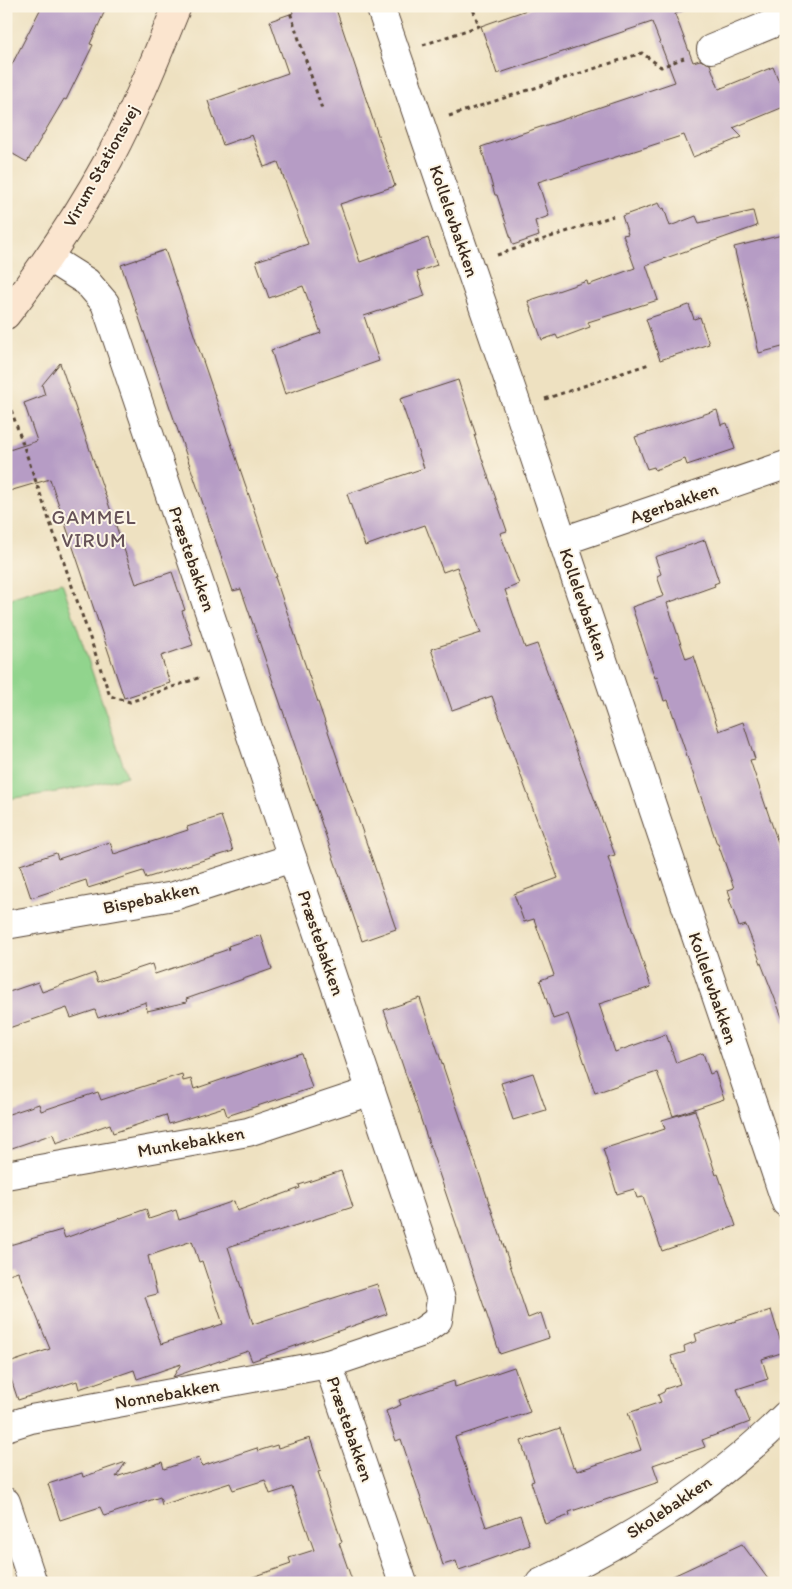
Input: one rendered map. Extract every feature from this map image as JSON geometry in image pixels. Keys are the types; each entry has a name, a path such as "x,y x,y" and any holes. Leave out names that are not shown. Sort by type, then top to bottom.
{"street":[{"name":"Virum Stationsvej","path":"6,316 49,258 109,159 153,66 177,6"},
{"name":"Kollelevbakken","path":"380,6 518,408 786,1203"},
{"path":"711,49 786,18"},
{"name":"Præstebakken","path":"49,258 87,282 105,303 441,1300 438,1320 420,1333 328,1364 403,1583"},
{"name":"Agerbakken","path":"563,541 786,465"},
{"name":"Bispebakken","path":"6,925 174,896 292,858"},
{"name":"Munkebakken","path":"6,1175 248,1132 371,1091"},
{"name":"Nonnebakken","path":"6,1427 31,1418 328,1364"},
{"name":"Skolebakken","path":"540,1583 584,1562 677,1505 759,1442 786,1415"},
{"path":"6,1502 34,1583"}],"path":[{"path":"288,6 322,110"},
{"path":"397,54 478,26 472,6"},
{"path":"422,125 642,53 661,67 711,49"},
{"path":"469,265 613,216"},
{"path":"518,408 649,364"},
{"path":"6,395 110,696 130,702 228,667"}],"green space":[{"path":"62,582 127,776 67,790 6,799 6,601 16,596"}],"building":[{"path":"42,6 107,6 90,44 93,45 66,100 64,99 27,162 6,150 6,76"},
{"path":"291,6 335,6 395,186 340,204 360,262 428,238 437,265 417,272 425,296 364,316 379,361 285,394 271,350 321,333 303,286 269,298 256,261 308,244 278,162 264,167 252,135 223,145 208,101 288,73 270,21 293,13"},
{"path":"538,6 684,6 684,10 675,14 693,62 700,60 710,64 719,89 773,67 786,98 786,106 733,128 742,137 693,157 684,135 538,182 549,216 535,221 539,236 513,245 497,195 495,195 481,147 675,82 652,22 497,74 481,26"},
{"path":"659,203 662,209 664,208 670,226 696,216 699,223 753,211 757,226 646,265 658,300 588,322 590,327 558,339 556,335 542,340 528,301 587,281 588,285 635,268 623,235 628,234 622,216"},
{"path":"786,234 786,346 759,353 734,247"},
{"path":"165,250 396,929 362,941 241,589 233,591 121,265"},
{"path":"689,305 694,319 700,317 709,344 660,360 646,319"},
{"path":"60,363 136,584 172,572 185,610 182,611 193,645 161,656 170,683 124,698 50,479 6,492 6,451 37,441 24,403 45,395 42,385"},
{"path":"458,380 476,435 474,435 507,531 500,533 519,584 505,590 525,648 537,644 615,855 608,857 651,987 599,1004 615,1052 666,1034 676,1063 703,1053 710,1074 715,1072 724,1099 673,1116 657,1072 595,1093 568,1014 553,1019 540,980 554,975 534,919 524,922 514,894 558,878 492,696 452,710 431,649 481,633 457,567 443,572 425,525 365,546 347,494 424,468 400,399"},
{"path":"717,410 721,425 727,423 735,449 687,465 685,459 655,470 654,467 647,469 635,437"},
{"path":"705,540 719,582 714,584 715,586 667,603 686,659 694,656 719,731 743,722 755,759 750,760 786,866 786,1022 784,1022 746,925 739,927 729,899 731,899 728,890 734,888 668,700 664,701 657,677 655,678 632,607 664,596 657,576 661,574 655,557"},
{"path":"221,816 233,851 146,878 143,871 88,888 86,880 31,898 20,865 56,853 58,859 110,842 114,854 188,830 187,827"},
{"path":"261,935 272,969 186,999 187,1002 147,1011 146,1002 98,1018 95,1010 71,1018 67,1008 6,1029 6,993 38,982 42,992 95,973 98,982 152,964 155,974 229,949 228,946"},
{"path":"420,998 528,1318 541,1313 549,1338 500,1354 384,1010"},
{"path":"301,1053 312,1088 227,1116 224,1107 169,1124 166,1115 113,1133 110,1124 56,1143 53,1134 6,1150 6,1115 39,1104 41,1111 98,1092 101,1100 182,1074 183,1081 191,1079 194,1089"},
{"path":"533,1073 546,1110 513,1120 501,1083"},
{"path":"695,1110 716,1175 718,1174 736,1226 662,1251 643,1197 637,1198 634,1189 617,1194 603,1149 665,1129 662,1120"},
{"path":"341,1171 353,1207 228,1247 253,1324 377,1284 387,1314 252,1361 248,1351 173,1377 181,1364 137,1379 134,1370 79,1389 77,1381 18,1400 6,1364 50,1349 18,1271 6,1275 6,1246 62,1230 65,1238 146,1209 149,1219 176,1210 179,1220 234,1201 237,1211 300,1188 299,1185","holes":["192,1241 199,1262 202,1261 223,1324 161,1344 145,1297 157,1294 148,1256"]},
{"path":"771,1310 784,1352 762,1359 768,1379 737,1389 750,1422 702,1440 705,1447 653,1465 659,1482 569,1512 570,1515 545,1524 531,1482 534,1481 521,1441 560,1428 573,1467 575,1466 577,1471 641,1450 628,1413 661,1402 658,1395 664,1392 665,1389 680,1384 671,1356 685,1352 684,1346 697,1341 695,1334"},
{"path":"514,1367 530,1412 455,1437 486,1527 520,1515 530,1545 459,1570 456,1561 443,1565 401,1439 396,1441 386,1411 401,1405 399,1400 454,1381 455,1387"},
{"path":"310,1438 321,1471 318,1472 342,1542 339,1543 353,1583 248,1583 247,1579 291,1564 289,1558 314,1550 292,1487 270,1494 265,1480 233,1490 230,1483 162,1505 160,1497 104,1516 100,1507 60,1520 48,1484 82,1473 83,1477 126,1462 116,1477 162,1462 164,1469 199,1457 202,1466 257,1448 258,1451 277,1445 278,1448"},
{"path":"742,1544 771,1583 658,1583"}],"district":[{"name":"GAMMEL VIRUM","path":"94,528"}]}
